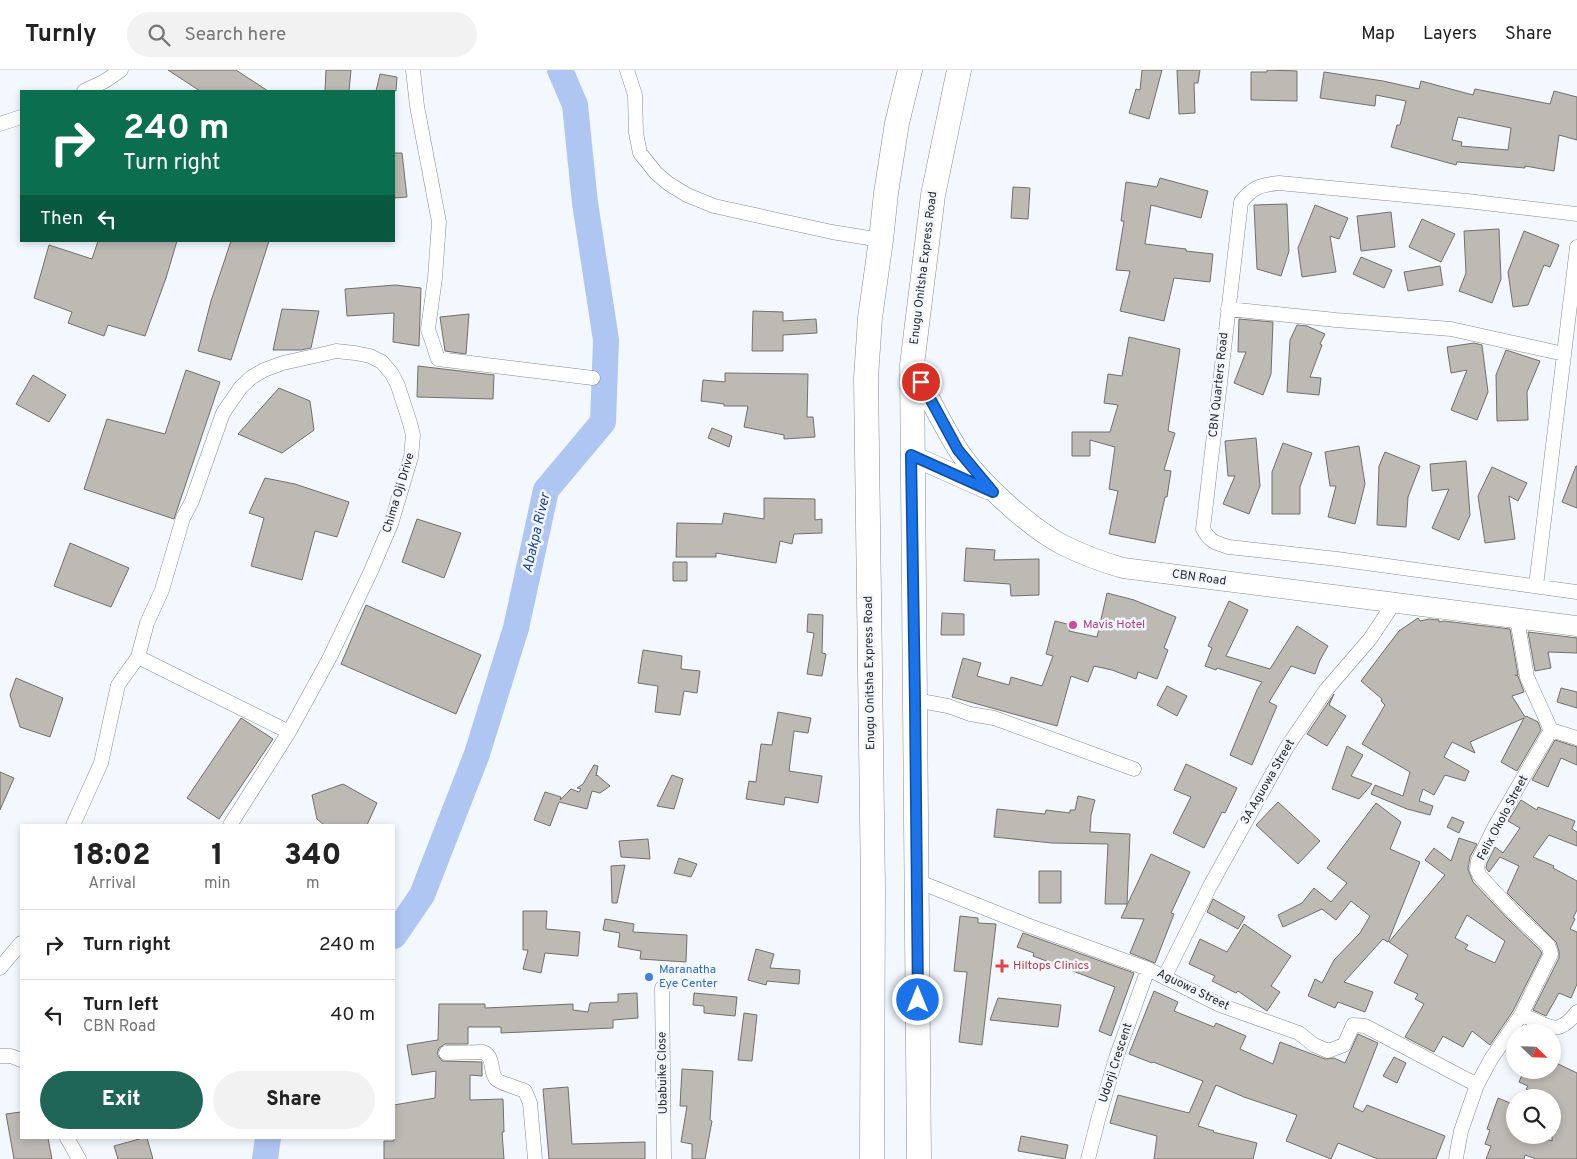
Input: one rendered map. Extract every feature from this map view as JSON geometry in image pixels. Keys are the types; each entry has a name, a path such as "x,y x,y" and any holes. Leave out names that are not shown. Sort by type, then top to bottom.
{"highway":[{"name":"Enugu Onitsha Express Road","path":"872,1159 873,878 866,378 870,318 882,240 886,193 897,123 910,70"},
{"name":"Enugu Onitsha Express Road","path":"919,1159 911,455 912,365 933,195 959,70"}],"main road":[{"name":"CBN Road","path":"912,365 958,450 993,492 1061,544 1093,560 1123,568 1577,626"},
{"path":"911,455 993,492"}],"street":[{"path":"86,90 105,81 120,70"},
{"path":"413,70 417,106 439,222 435,278 428,329 438,359 593,378"},
{"path":"627,70 634,95 636,133 640,153 656,173 669,184 687,195 714,206 832,232 882,240"},
{"path":"0,124 20,117"},
{"name":"CBN Quarters Road","path":"1577,214 1467,200 1280,183 1263,184 1250,191 1241,202 1203,529 1208,538 1229,547 1337,559 1577,592"},
{"path":"1536,586 1577,247"},
{"path":"1228,309 1336,320 1451,328 1564,354"},
{"name":"Chima Oji Drive","path":"73,824 101,763 118,685 138,657 148,623 162,590 183,518 192,501 223,413 236,393 252,377 283,363 336,351 370,356 387,367 398,386 413,435 411,457 392,524 330,658 289,732 231,824"},
{"name":"3A Aguowa Street","path":"1165,976 1210,886 1287,747 1326,690 1370,639 1394,602"},
{"path":"1517,619 1527,677 1551,730 1577,738"},
{"path":"138,657 289,732"},
{"path":"915,700 994,718 1134,769"},
{"name":"Felix Okolo Street","path":"1456,1159 1461,1131 1477,1085 1491,1059 1521,1015 1551,954 1548,945 1514,913 1480,876 1477,870 1478,861 1494,828 1551,730"},
{"name":"Aguowa Street","path":"917,881 1027,925 1148,968 1220,1005 1299,1033 1314,1045 1328,1051 1344,1046 1353,1025 1365,1026 1477,1085"},
{"path":"0,968 20,944"},
{"name":"Udorji Crescent","path":"1088,1159 1098,1116 1148,968"},
{"name":"Ubabuike Close","path":"662,988 664,1159"},
{"path":"1521,1015 1548,1027 1556,1028 1564,1026 1577,1012"},
{"path":"446,1053 483,1052 488,1054 498,1082 525,1091 530,1103 536,1159"},
{"path":"0,1056 11,1056 20,1060"},
{"path":"68,1139 79,1159"}],"building":[{"path":"168,70 236,70 266,90 198,90"},
{"path":"326,70 351,70 349,90 325,90"},
{"path":"1142,70 1162,70 1149,119 1129,113 1136,89 1140,90"},
{"path":"1177,70 1200,70 1198,83 1194,83 1195,113 1179,114"},
{"path":"1267,70 1297,71 1297,101 1251,100 1251,72 1267,72"},
{"path":"1324,72 1383,81 1419,89 1421,81 1473,95 1475,89 1550,104 1554,91 1577,97 1577,140 1559,135 1554,171 1525,166 1525,168 1457,162 1456,165 1391,147 1397,125 1400,125 1406,101 1376,95 1375,106 1320,98","holes":["1458,117 1511,128 1508,150 1461,146 1462,142 1452,140"]},
{"path":"380,74 397,77 396,91 376,90"},
{"path":"395,153 402,153 407,197 395,198"},
{"path":"1160,178 1208,191 1201,218 1151,205 1145,244 1213,254 1210,282 1174,278 1164,321 1120,311 1130,271 1116,270 1124,221 1121,221 1126,182 1157,187"},
{"path":"1013,187 1030,188 1028,219 1011,218"},
{"path":"1287,204 1289,251 1281,276 1257,269 1254,205"},
{"path":"1315,205 1348,218 1339,239 1330,236 1336,272 1302,277 1298,248"},
{"path":"1391,212 1395,247 1361,251 1357,216"},
{"path":"1422,219 1455,234 1441,262 1409,247"},
{"path":"1499,229 1501,279 1492,303 1459,291 1466,273 1464,231"},
{"path":"1524,231 1559,245 1550,267 1544,265 1528,305 1513,307 1508,272"},
{"path":"98,242 177,242 145,336 108,325 104,336 68,323 72,312 34,298 49,245 92,259"},
{"path":"231,242 269,242 231,360 198,351 211,301"},
{"path":"1361,257 1392,270 1384,288 1353,274"},
{"path":"1440,266 1443,285 1408,291 1404,272"},
{"path":"395,285 421,288 419,346 393,342 394,313 347,316 345,289"},
{"path":"282,309 319,311 311,348 273,350"},
{"path":"753,311 783,312 783,321 816,319 817,333 783,335 783,351 752,351"},
{"path":"469,314 466,354 445,351 440,317"},
{"path":"1239,319 1273,322 1271,374 1263,395 1234,383 1246,352 1238,352"},
{"path":"1297,325 1307,326 1325,334 1310,377 1321,378 1319,395 1287,392 1290,340"},
{"path":"1129,337 1180,349 1168,431 1175,433 1164,470 1171,471 1167,497 1165,497 1155,543 1109,534 1118,491 1109,489 1115,447 1090,440 1090,456 1072,456 1072,432 1110,432 1118,405 1104,403 1108,374 1122,376"},
{"path":"1474,343 1482,345 1488,392 1477,420 1451,410 1467,370 1451,373 1447,347"},
{"path":"1506,350 1540,361 1527,392 1528,420 1497,421 1496,375"},
{"path":"418,366 494,375 493,399 417,397"},
{"path":"186,370 220,382 174,519 84,489 107,419 165,434"},
{"path":"725,373 808,374 807,417 813,417 815,437 784,439 784,435 744,427 748,406 724,406 724,404 701,401 703,380 725,382"},
{"path":"33,375 66,395 49,422 16,404"},
{"path":"279,388 310,401 314,430 282,453 238,434"},
{"path":"712,428 732,436 729,447 708,438"},
{"path":"1256,438 1260,486 1249,514 1223,504 1235,476 1228,476 1225,441"},
{"path":"1283,443 1312,453 1300,487 1300,514 1272,514 1272,472"},
{"path":"1359,446 1365,484 1355,524 1328,517 1336,486 1330,486 1325,452"},
{"path":"1385,452 1420,466 1408,497 1406,527 1377,525 1379,466"},
{"path":"1466,461 1470,515 1459,540 1432,528 1449,489 1432,491 1430,464"},
{"path":"1577,466 1577,508 1562,502"},
{"path":"1492,467 1527,483 1518,501 1509,496 1515,539 1485,543 1478,496"},
{"path":"265,478 295,484 349,502 337,537 315,531 302,580 251,566 264,518 249,513"},
{"path":"764,498 815,499 815,520 822,519 822,533 794,534 792,544 780,541 776,563 716,553 716,557 676,557 677,523 722,524 724,513 764,519"},
{"path":"417,519 461,533 444,578 402,562"},
{"path":"70,543 129,568 111,607 54,586"},
{"path":"966,548 995,550 994,560 1039,559 1039,595 1011,596 1010,584 964,581"},
{"path":"673,562 687,562 687,581 673,581"},
{"path":"1107,593 1134,600 1176,617 1164,648 1168,650 1157,679 1138,672 1136,679 1112,670 1094,666 1088,682 1071,676 1057,726 952,697 963,658 981,663 977,676 1009,685 1011,677 1042,686 1053,656 1046,654 1055,621 1071,625 1069,631 1097,637"},
{"path":"1229,601 1248,610 1226,656 1270,669 1297,626 1328,646 1315,674 1291,666 1269,702 1277,706 1252,765 1230,755 1262,682 1205,666 1212,648 1208,646"},
{"path":"366,605 481,655 456,714 341,664"},
{"path":"942,613 964,614 964,635 941,635"},
{"path":"808,614 823,615 822,653 826,654 822,676 807,674 814,633 807,632"},
{"path":"1418,618 1420,621 1429,619 1439,620 1439,622 1510,629 1518,675 1515,675 1518,676 1524,692 1512,696 1525,717 1538,722 1541,730 1517,771 1501,762 1524,718 1470,742 1475,753 1452,742 1444,757 1469,771 1465,781 1445,775 1434,795 1423,789 1419,801 1433,806 1430,815 1407,809 1371,794 1375,785 1403,796 1410,772 1362,744 1385,705 1381,701 1382,699 1361,681 1399,631"},
{"path":"1528,632 1577,638 1577,653 1548,652 1551,668 1535,671"},
{"path":"643,650 682,656 681,669 700,671 697,693 684,691 680,715 655,712 658,686 638,683"},
{"path":"16,678 63,698 50,737 20,727 10,695"},
{"path":"1167,686 1187,696 1177,716 1157,705"},
{"path":"1561,688 1577,692 1577,708 1557,702"},
{"path":"1334,694 1329,705 1346,716 1327,746 1307,734"},
{"path":"778,712 811,718 808,733 794,731 789,771 822,776 818,803 785,797 784,805 746,799 749,781 756,782 761,744 772,745"},
{"path":"241,718 273,739 219,819 187,798"},
{"path":"1555,740 1577,747 1577,765 1561,758 1548,787 1532,780"},
{"path":"1347,746 1363,755 1351,776 1372,784 1359,799 1332,789"},
{"path":"1186,764 1237,788 1225,813 1222,812 1204,848 1173,833 1191,797 1174,790"},
{"path":"594,765 598,766 596,776 610,786 600,793 592,791 587,809 559,802 550,826 534,820 545,792 561,797 560,800 571,789 579,792 581,789 577,788 583,784"},
{"path":"0,772 14,778 0,810"},
{"path":"672,775 683,779 674,809 657,806"},
{"path":"343,784 377,803 367,824 323,824 317,819 312,795"},
{"path":"1078,796 1095,800 1091,815 1090,832 1130,834 1127,904 1105,904 1108,844 1052,843 994,837 997,809 1045,814 1046,810 1070,813 1070,810 1075,810"},
{"path":"1521,800 1537,810 1538,807 1575,821 1572,829 1577,832 1577,846 1549,835 1533,857 1554,866 1553,868 1577,881 1577,910 1570,929 1577,932 1577,984 1571,998 1559,993 1546,1016 1533,1010 1559,958 1556,942 1507,893 1519,866 1500,857 1489,872 1486,868 1495,847 1503,853 1520,828 1508,821"},
{"path":"1278,802 1320,841 1298,864 1256,825"},
{"path":"1376,803 1401,822 1390,849 1420,862 1388,942 1383,939 1344,982 1373,992 1365,1012 1338,1002 1335,1008 1308,996 1315,979 1322,983 1334,960 1360,933 1370,916 1351,901 1336,920 1322,909 1283,927 1278,915 1302,903 1314,888 1331,902 1347,883 1327,868"},
{"path":"1452,817 1464,822 1459,833 1447,827"},
{"path":"1459,838 1477,844 1470,857 1468,869 1473,882 1542,953 1513,1011 1490,1045 1472,1031 1463,1047 1443,1036 1434,1052 1405,1037 1424,1004 1415,999 1418,994 1394,983 1408,955 1389,942 1445,875 1425,860 1434,848 1451,861","holes":["1467,915 1505,941 1495,963 1465,949 1468,945 1455,938"]},
{"path":"648,839 650,859 621,857 619,841"},
{"path":"1151,854 1190,872 1171,913 1174,914 1155,963 1130,953 1144,919 1121,918"},
{"path":"679,858 697,864 691,877 674,873"},
{"path":"625,865 617,903 612,903 611,866"},
{"path":"1039,871 1061,871 1061,903 1039,903"},
{"path":"1213,899 1245,917 1238,929 1207,912"},
{"path":"523,911 547,911 546,929 580,932 578,956 545,953 541,973 523,969 528,950 523,950"},
{"path":"960,916 978,918 978,923 996,924 982,1045 959,1042 967,972 954,971"},
{"path":"605,919 634,924 633,932 687,935 686,962 640,959 641,951 618,947 620,933 603,930"},
{"path":"1244,924 1291,956 1271,986 1280,992 1267,1011 1238,991 1236,993 1212,981 1215,976 1189,964 1200,939 1227,952"},
{"path":"1023,933 1134,973 1111,1036 1099,1031 1115,987 1033,956 1034,953 1017,947"},
{"path":"756,949 774,954 770,968 800,970 799,984 767,981 766,985 748,980"},
{"path":"1154,991 1178,1002 1174,1011 1214,1027 1216,1023 1246,1036 1240,1049 1273,1064 1280,1042 1325,1059 1334,1058 1345,1063 1358,1034 1378,1043 1353,1107 1363,1112 1367,1105 1445,1136 1436,1159 1378,1159 1338,1143 1331,1159 1286,1141 1297,1115 1244,1097 1216,1085 1198,1126 1213,1132 1257,1143 1253,1159 1154,1159 1157,1136 1110,1123 1118,1095 1189,1113 1203,1081 1129,1054"},
{"path":"637,993 638,1018 613,1020 613,1028 501,1033 501,1027 468,1027 468,1044 445,1044 439,1048 437,1054 442,1061 482,1062 482,1076 470,1075 470,1100 503,1099 504,1132 502,1132 504,1159 384,1159 384,1141 394,1141 395,1139 395,1105 435,1098 436,1071 412,1075 407,1045 438,1040 439,1004 485,1004 485,1008 573,1004 573,1010 588,1012 590,1003 618,1002 618,994"},
{"path":"694,993 737,997 735,1016 704,1013 704,1006 693,1005"},
{"path":"998,998 1061,1005 1058,1027 990,1020"},
{"path":"744,1013 757,1015 752,1061 738,1060"},
{"path":"1394,1057 1406,1063 1397,1083 1383,1076"},
{"path":"1561,1065 1577,1073 1577,1159 1536,1159 1525,1155 1524,1159 1486,1159 1491,1146 1485,1144 1490,1130 1487,1129 1498,1098 1506,1101 1506,1144 1561,1144 1561,1089 1526,1089 1528,1086 1519,1082 1520,1079 1561,1079"},
{"path":"682,1069 713,1071 710,1120 712,1121 705,1159 692,1159 692,1144 681,1142 687,1106 680,1106"},
{"path":"568,1087 572,1144 645,1142 645,1159 549,1159 543,1089"},
{"path":"20,1112 20,1139 48,1139 52,1159 14,1159 6,1114"},
{"path":"1021,1136 1068,1145 1065,1159 1018,1151"},
{"path":"139,1139 147,1139 153,1159 118,1159 114,1146"}],"waterway":[{"name":"Abakpa River","path":"395,935 422,895 477,754 516,628 546,490 603,422 606,340 585,203 575,105 560,70"},
{"name":"Abakpa River","path":"265,1159 268,1139"}],"place":[{"name":"Mavis Hotel","path":"1073,625"},
{"name":"Hiltops Clinics","path":"1002,966"},
{"name":"Maranatha Eye Center","path":"649,977"}],"route":[{"path":"918,1000 911,455 993,492 958,450 921,382"}]}
